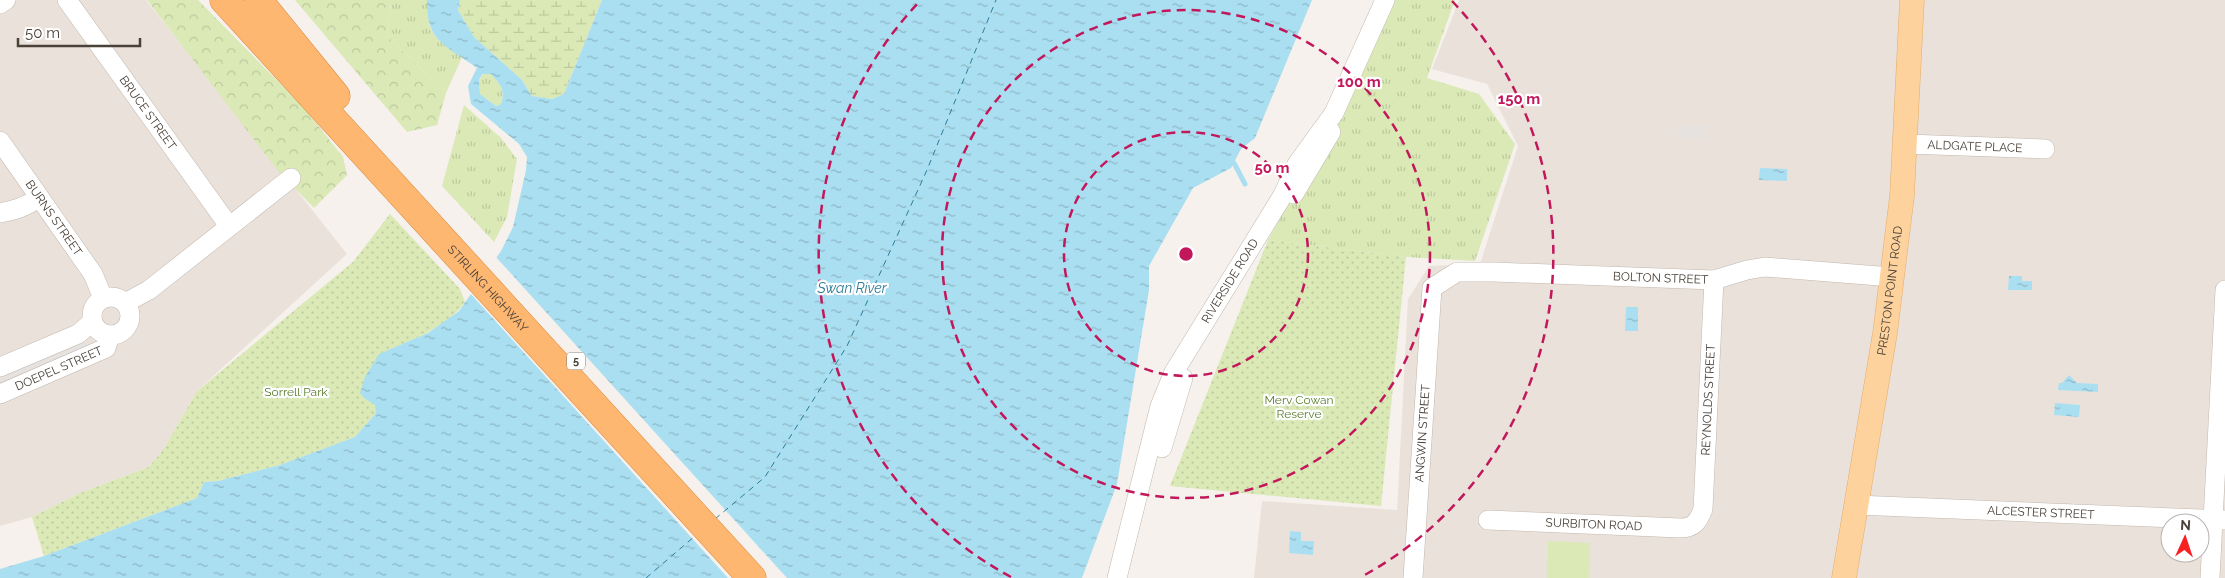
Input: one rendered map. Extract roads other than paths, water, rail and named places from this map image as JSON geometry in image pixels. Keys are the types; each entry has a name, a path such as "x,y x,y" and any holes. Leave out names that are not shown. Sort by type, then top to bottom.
{"highway":[{"name":"STIRLING HIGHWAY","path":"224,0 373,150 774,578"},
{"name":"STIRLING HIGHWAY","path":"258,0 316,73 373,150 752,578"}],"main road":[{"name":"PRESTON POINT ROAD","path":"1844,578 1892,277 1906,144 1912,0"}],"street":[{"path":"0,4 6,0"},
{"name":"BRUCE STREET","path":"67,0 229,226"},
{"name":"RIVERSIDE ROAD","path":"1117,578 1160,406 1174,372 1284,195 1297,164 1334,113 1385,0"},
{"name":"RIVERSIDE ROAD","path":"1125,578 1146,499 1184,376 1228,300 1328,139 1372,53 1393,0"},
{"name":"BURNS STREET","path":"0,140 38,198 93,274 103,298"},
{"name":"ALDGATE PLACE","path":"1906,144 2044,149"},
{"path":"125,303 148,290 291,178"},
{"path":"0,213 16,210 38,198"},
{"name":"BOLTON STREET","path":"1432,288 1458,272 1714,280 1747,270 1765,267 1892,277"},
{"name":"REYNOLDS STREET","path":"1699,520 1703,508 1714,280"},
{"name":"ANGWIN STREET","path":"1413,578 1432,288"},
{"path":"2210,578 2219,520 2225,290"},
{"path":"116,297 125,303 130,315 129,323 125,330 119,334 110,336 99,331 92,322 93,308 103,298 116,297"},
{"name":"DOEPEL STREET","path":"0,367 78,334 92,322"},
{"name":"DOEPEL STREET","path":"0,394 106,348 110,336"},
{"name":"ALCESTER STREET","path":"1856,505 2219,520"},
{"name":"SURBITON ROAD","path":"1488,520 1680,528 1694,525 1699,520"}],"water":[{"name":"Swan River","path":"427,0 460,0 458,10 474,37 522,80 532,96 552,99 564,94 602,0 1312,0 1255,138 1241,149 1231,168 1193,188 1149,266 1149,290 1117,484 1082,578 0,578 0,569 44,556 197,498 204,482 218,481 280,465 355,437 376,413 375,405 360,393 365,377 379,354 428,333 459,311 501,251 513,227 526,170 527,157 519,144 471,104 468,86 477,68 440,41 430,25","holes":["483,74 491,74 499,84 503,95 501,104 496,106 480,94 479,79"]},
{"path":"1760,168 1787,169 1787,181 1759,180"},
{"path":"2009,276 2022,276 2022,281 2032,281 2032,290 2008,290"},
{"path":"1626,307 1638,307 1638,331 1625,331"},
{"path":"2069,375 2077,383 2098,384 2098,392 2058,390 2059,383 2062,383"},
{"path":"2055,403 2080,405 2079,417 2054,415"},
{"path":"1290,531 1301,532 1301,541 1314,541 1313,555 1289,553"}],"waterway":[{"path":"1234,163 1245,184"}],"park label":[{"name":"Sorrell Park","path":"296,392"},
{"name":"Merv Cowan Reserve","path":"1299,407"}]}
